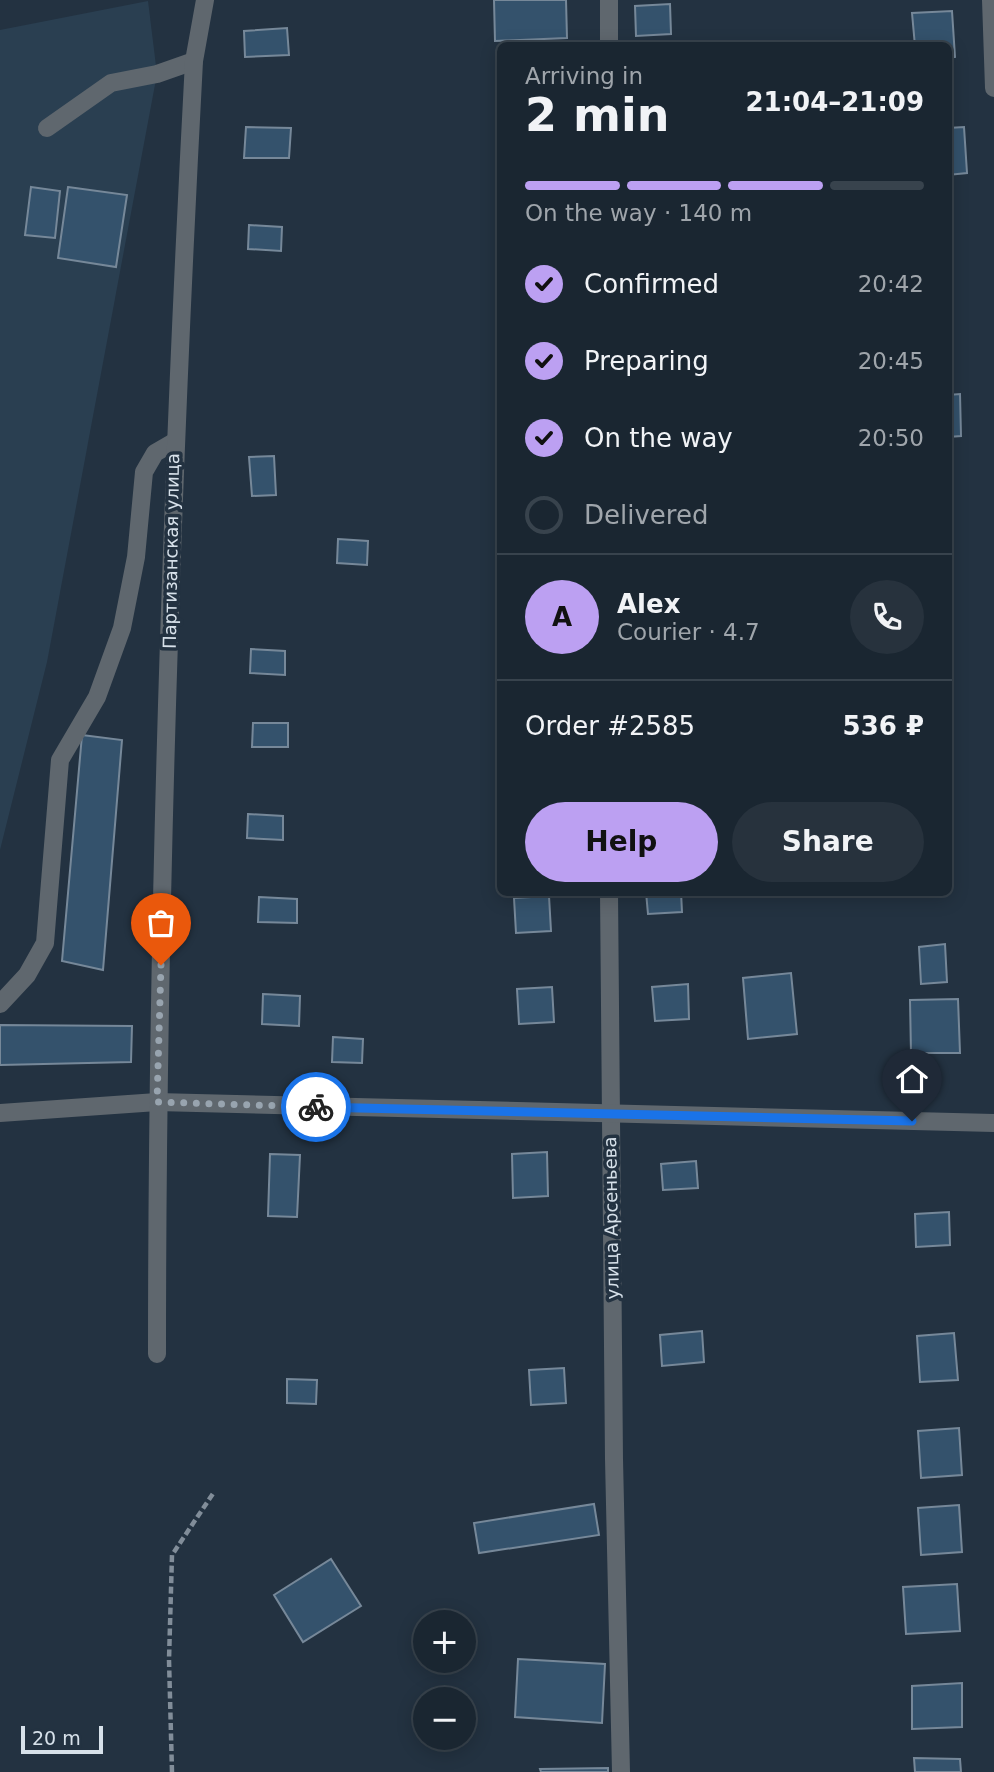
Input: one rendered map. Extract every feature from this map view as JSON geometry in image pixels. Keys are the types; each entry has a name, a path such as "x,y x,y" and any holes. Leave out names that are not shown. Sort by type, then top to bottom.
{"street":[{"name":"Партизанская улица","path":"157,1354 157,1102 174,442 194,61 205,0"},
{"path":"609,0 609,42"},
{"path":"991,0 994,88"},
{"path":"47,128 111,83 157,74 194,61"},
{"path":"0,1004 27,975 45,943 60,760 97,697 122,628 136,557 144,472 155,453 174,442"},
{"name":"улица Арсеньева","path":"609,896 614,1459 621,1772"},
{"path":"0,1113 157,1102 994,1123"}],"path":[{"path":"172,1772 169,1660 172,1555 214,1492"}],"shaded area":[{"path":"148,1 157,74 47,662 0,850 0,30"}],"building":[{"path":"494,0 566,0 567,38 495,41"},
{"path":"670,4 671,34 636,36 635,6"},
{"path":"952,11 955,57 952,57 952,42 915,42 912,13"},
{"path":"287,28 289,55 245,57 244,31"},
{"path":"246,127 291,128 289,158 244,158"},
{"path":"964,127 967,173 952,175 952,128"},
{"path":"31,187 60,191 55,238 25,235"},
{"path":"68,187 127,195 116,267 58,258"},
{"path":"249,225 282,227 281,251 248,249"},
{"path":"960,394 961,436 952,437 952,395"},
{"path":"274,456 276,495 252,496 249,457"},
{"path":"338,539 368,541 367,565 337,563"},
{"path":"251,649 285,651 285,675 250,673"},
{"path":"253,723 288,723 288,747 252,747"},
{"path":"82,735 122,740 103,970 62,961"},
{"path":"248,814 283,816 283,840 247,838"},
{"path":"549,896 551,931 516,933 514,898"},
{"path":"646,896 681,896 682,912 648,914"},
{"path":"259,897 297,899 297,923 258,922"},
{"path":"945,944 947,982 921,984 919,947"},
{"path":"791,973 797,1034 748,1039 743,978"},
{"path":"688,984 689,1019 655,1021 652,987"},
{"path":"552,987 554,1022 519,1024 517,989"},
{"path":"263,994 300,996 299,1026 262,1024"},
{"path":"958,999 960,1053 911,1053 910,1000"},
{"path":"0,1025 132,1026 131,1062 0,1065"},
{"path":"333,1037 363,1039 362,1063 332,1062"},
{"path":"547,1152 548,1196 513,1198 512,1154"},
{"path":"270,1154 300,1155 297,1217 268,1216"},
{"path":"696,1161 698,1188 663,1190 661,1164"},
{"path":"949,1212 950,1245 916,1247 915,1214"},
{"path":"702,1331 704,1362 662,1366 660,1335"},
{"path":"954,1333 958,1380 920,1382 917,1336"},
{"path":"564,1368 566,1403 531,1405 529,1370"},
{"path":"287,1379 317,1380 316,1404 287,1403"},
{"path":"959,1428 962,1475 921,1478 918,1431"},
{"path":"594,1504 599,1535 479,1553 474,1523"},
{"path":"959,1505 962,1552 921,1555 918,1508"},
{"path":"331,1559 361,1606 303,1642 274,1595"},
{"path":"957,1584 960,1631 906,1634 903,1587"},
{"path":"518,1659 605,1664 602,1723 515,1717"},
{"path":"962,1683 962,1727 912,1729 912,1686"},
{"path":"914,1758 960,1759 961,1772 915,1772"},
{"path":"608,1768 608,1772 541,1772 540,1769"}],"way so far":[{"path":"161,965 157,1102 316,1107"}],"route":[{"path":"316,1107 912,1121"}]}
